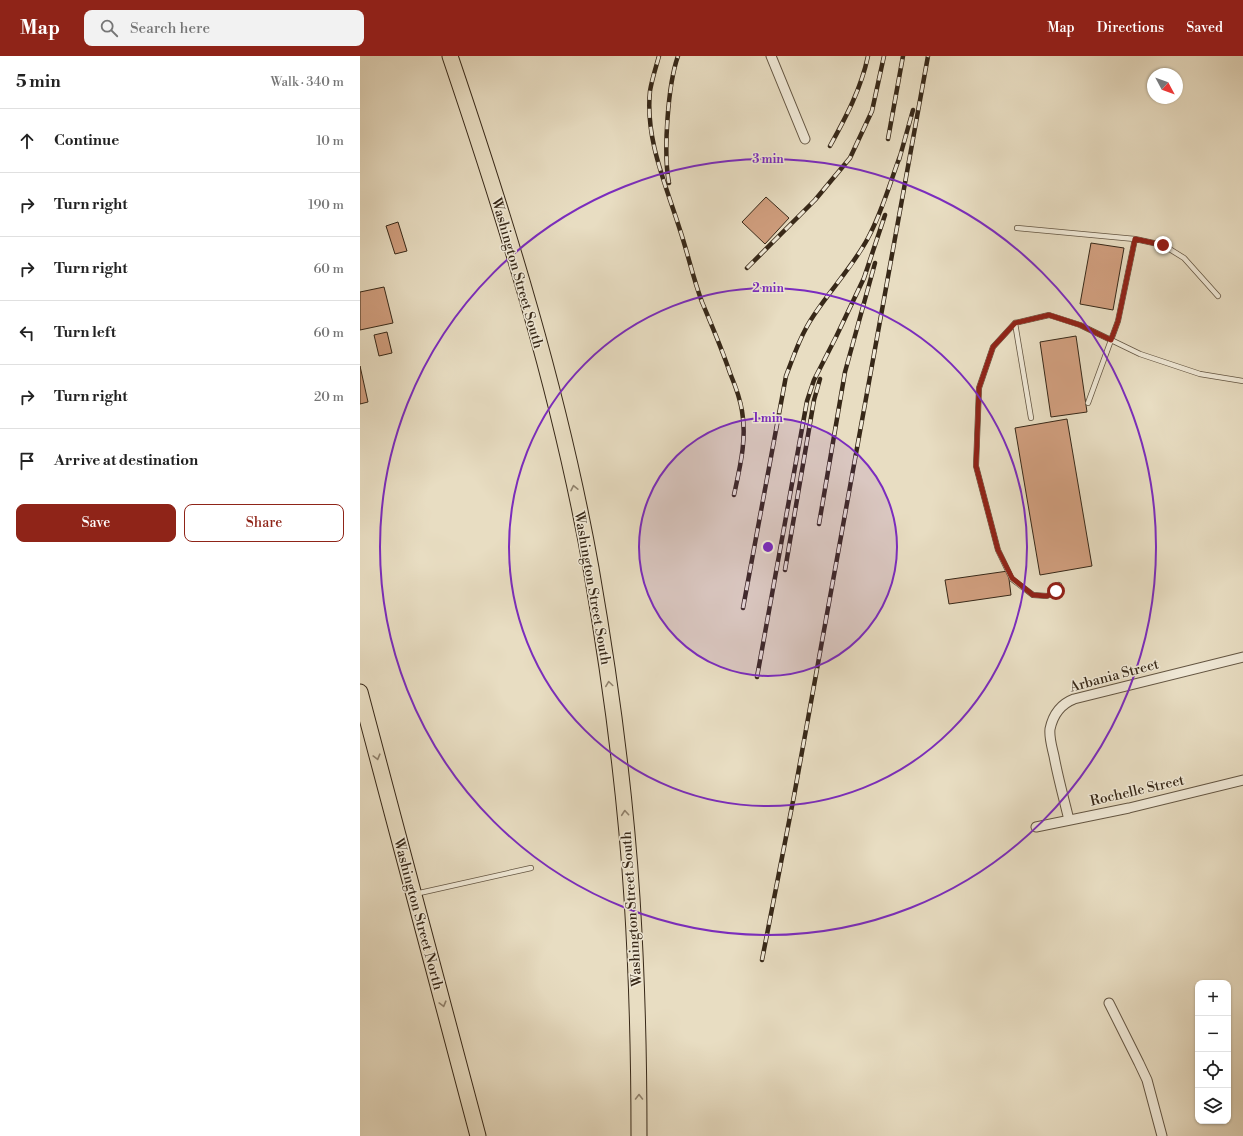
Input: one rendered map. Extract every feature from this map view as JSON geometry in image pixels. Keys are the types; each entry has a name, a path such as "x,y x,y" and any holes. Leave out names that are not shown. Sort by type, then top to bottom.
{"highway":[{"name":"Washington Street South","path":"450,56 487,166 533,318 570,464 591,567 614,718 632,896 639,1056 639,1136"},
{"name":"Washington Street North","path":"360,692 478,1136"}],"street":[{"path":"772,56 805,139"},
{"name":"Arbania Street","path":"1069,820 1050,739 1050,728 1053,718 1061,706 1074,699 1243,657"},
{"name":"Rochelle Street","path":"1036,827 1129,808 1243,780"},
{"path":"1109,1003 1146,1080 1162,1136"}],"lane":[{"path":"1017,228 1135,239 1163,245 1184,258 1218,296"},
{"path":"1088,403 1118,321 1135,239"},
{"path":"1059,585 1056,591 1047,596 1033,595 1012,578 998,550 976,466 979,388 993,347 1015,323 1049,315 1080,325 1140,354 1200,374 1243,381"},
{"path":"1015,323 1031,418"},
{"path":"414,894 530,868"}],"building":[{"path":"766,197 789,218 765,244 742,222"},
{"path":"398,222 407,251 395,254 386,226"},
{"path":"1091,243 1124,248 1113,310 1080,304"},
{"path":"384,287 393,323 360,330 360,292"},
{"path":"387,332 392,353 379,356 374,335"},
{"path":"1076,336 1087,412 1051,417 1040,342"},
{"path":"360,366 368,402 360,404"},
{"path":"1067,419 1092,566 1040,575 1015,428"},
{"path":"1008,571 1011,595 949,604 945,580"}],"railway":[{"path":"659,56 650,91 649,109 658,162 702,302 720,346 740,401 742,411 744,432 734,495"},
{"path":"669,183 666,154 669,101 674,68 678,56"},
{"path":"830,146 857,91 868,56"},
{"path":"747,268 815,200 850,158 872,111 884,56"},
{"path":"888,139 903,56"},
{"path":"762,960 794,796 928,56"},
{"path":"899,160 913,110"},
{"path":"743,608 786,376 809,322 856,258 868,238 882,208 900,156"},
{"path":"757,677 807,401 814,380 864,278 885,215"},
{"path":"819,524 845,372 875,263"},
{"path":"785,570 814,400 820,379"}],"route":[{"path":"1056,591 1047,596 1033,595 1012,578 998,550 976,466 979,388 993,347 1015,323 1049,315 1080,325 1111,340 1118,321 1135,239 1163,245"}]}
